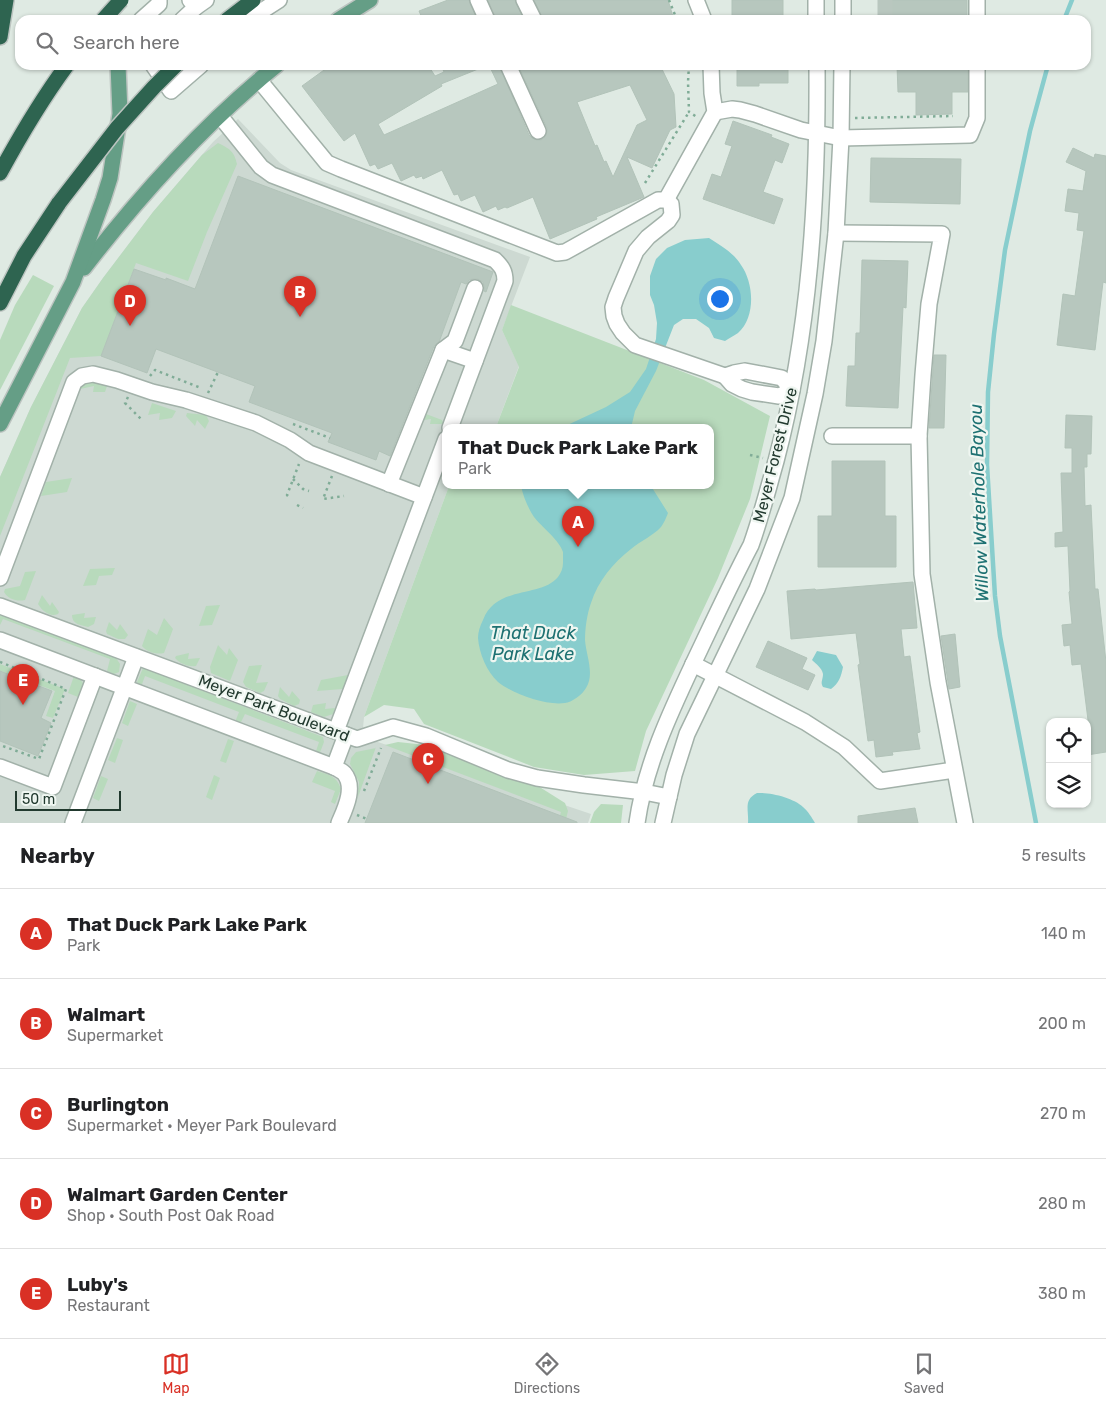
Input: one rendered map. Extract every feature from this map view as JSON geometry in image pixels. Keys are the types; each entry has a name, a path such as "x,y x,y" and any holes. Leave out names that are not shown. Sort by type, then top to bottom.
{"highway":[{"path":"0,37 6,0"},
{"path":"108,15 121,0"},
{"path":"234,15 253,0"},
{"path":"0,173 10,153 64,70"},
{"path":"0,303 24,256 89,162 117,128 171,70"}],"main road":[{"path":"117,0 117,15"},
{"path":"346,15 370,0"},
{"path":"0,424 72,282 95,225 110,178 120,114 118,70"},
{"path":"72,282 112,231 165,171 220,116 271,70"}],"street":[{"path":"147,15 159,4 159,0"},
{"path":"258,15 278,0"},
{"path":"478,0 485,15"},
{"path":"524,0 532,15"},
{"path":"696,0 702,15"},
{"path":"816,0 816,15"},
{"path":"843,0 843,15"},
{"path":"976,0 977,15"},
{"path":"186,15 197,2"},
{"path":"156,70 171,91 195,70"},
{"path":"514,70 538,131"},
{"path":"666,200 712,117 711,70"},
{"name":"Meyer Forest Drive","path":"637,823 644,792 666,724 680,690 751,545 760,521 784,429 800,347 813,229 817,134 817,70"},
{"name":"Meyer Forest Drive","path":"663,823 674,775 687,734 757,589 792,498 815,394 843,233 842,70"},
{"path":"712,117 732,109 740,110 801,130 842,138 970,134 977,118 977,70"},
{"path":"259,80 327,163 557,253 566,252 658,200 666,200 671,204 672,215 636,251 613,307 617,324 623,333 635,345 725,376 732,384 742,389 779,396 792,390 815,394"},
{"path":"220,116 261,167 272,175 495,260 505,273 505,281 451,424"},
{"path":"646,206 660,227"},
{"path":"843,233 942,234 929,304 919,436 922,574 938,682 965,823"},
{"path":"389,484 443,350 455,341 475,288"},
{"path":"443,350 475,361"},
{"path":"0,578 74,382 82,376 93,374 109,378 152,392 203,405 256,423 290,440 309,453 424,497"},
{"path":"832,436 919,436"},
{"path":"334,767 341,733 442,450"},
{"name":"Meyer Park Boulevard","path":"0,606 357,739 393,727 426,736 508,770 546,779 669,796"},
{"path":"0,640 344,772 348,780 349,790 347,802 339,823"},
{"path":"73,823 136,656"},
{"path":"693,664 806,722 844,748 880,781 954,770"},
{"path":"0,767 53,787 95,676"}],"path":[{"path":"669,0 675,15"},
{"path":"645,183 689,112 689,70"},
{"path":"689,112 712,117"},
{"path":"854,118 954,116"},
{"path":"203,405 218,372"},
{"path":"126,404 140,419"},
{"path":"288,496 299,464"},
{"path":"332,476 323,499 344,496"},
{"path":"293,479 303,489 309,491"},
{"path":"297,505 303,508"},
{"path":"0,662 66,689 38,760 0,745"},
{"path":"362,798 380,748"}],"shaded area":[{"path":"238,119 280,163 291,170 530,257 502,330 519,366 497,424 442,424 442,489 448,489 364,717 363,728 369,739 591,814 588,823 0,823 0,477 31,407 82,308 153,212 213,142"}],"green space":[{"path":"218,143 231,151 237,164 188,281 136,263 101,356 70,358 0,536 0,477 31,407 82,308 153,212 202,155"},
{"path":"33,275 54,286 0,390 0,340 15,305"},
{"path":"511,305 704,380 770,416 750,499 718,578 646,731 635,771 584,775 534,767 424,724 414,709 384,705 364,717 448,489 714,489 714,424 497,424 519,367 502,330"},
{"path":"85,378 107,386 105,392 93,392 94,386 80,389"},
{"path":"152,403 176,411 172,418 159,420 160,413 148,415"},
{"path":"187,413 206,415 209,421 205,429 197,420 195,426 186,416"},
{"path":"426,414 442,420 444,424 430,424 431,419 419,421 421,416"},
{"path":"72,478 67,492 41,496 46,482"},
{"path":"115,568 112,575 99,576 96,585 83,586 90,569"},
{"path":"36,571 25,600 13,599 4,592 5,589 20,586 25,572"},
{"path":"42,595 50,606 52,602 59,612 58,614 49,614 40,607 38,604"},
{"path":"220,605 212,625 199,626 206,606"},
{"path":"85,613 84,618 96,617 94,624 88,627 77,624 72,618 72,615"},
{"path":"1,615 116,658 120,664 119,672 114,674 107,671 110,659 3,619 0,625"},
{"path":"164,618 173,629 164,653 158,654 142,646 148,629 157,635"},
{"path":"109,622 117,630 120,624 128,635 125,639 118,639 107,634"},
{"path":"218,645 227,655 229,648 238,660 230,681 211,673 210,667"},
{"path":"189,653 188,659 200,658 196,666 185,665 175,658 176,656"},
{"path":"0,664 65,689 53,718 46,716 55,691 1,671 0,673"},
{"path":"262,665 256,683 268,682 264,691 260,693 246,687 243,682 249,666"},
{"path":"143,668 323,737 324,742 319,755 315,754 319,742 245,714 240,724 235,722 239,712 145,676 141,687 137,682"},
{"path":"348,675 343,689 317,691 321,680"},
{"path":"74,676 83,683 78,697 68,693"},
{"path":"280,687 289,697 292,691 300,700 299,704 294,706 280,699 278,696"},
{"path":"130,701 137,704 128,726 122,723"},
{"path":"326,703 325,709 335,708 333,714 324,717 311,712 313,705"},
{"path":"117,738 123,740 115,763 108,760"},
{"path":"228,739 234,741 226,763 220,761"},
{"path":"398,742 426,745 538,786 565,803 568,811 565,823 558,823 561,812 385,745"},
{"path":"376,748 358,797 359,782 350,764 351,758 356,752"},
{"path":"317,771 332,776 339,784 341,789 335,804 331,802 335,791 312,782"},
{"path":"214,775 220,778 212,800 206,797"},
{"path":"101,776 108,779 99,801 93,798"},
{"path":"601,804 623,805 621,823 590,823 594,812"}],"water":[{"path":"709,238 738,261 745,272 751,290 750,309 744,326 738,333 725,341 714,338 709,328 696,319 683,319 674,325 656,371 635,411 632,424 570,424 606,407 630,392 646,369 656,339 657,323 650,295 650,276 656,259 667,248 685,240"},
{"name":"That Duck Park Lake","path":"522,489 653,489 668,513 661,527 618,560 598,587 587,616 585,631 590,671 589,683 582,693 568,703 539,701 521,695 504,686 494,678 487,668 479,644 479,629 489,609 498,601 541,588 558,577 562,569 563,552 561,548 534,517"},
{"path":"817,651 836,655 843,667 839,680 831,689 823,687 823,674 819,666 812,660"},
{"path":"757,793 775,795 794,801 805,809 815,823 748,823 748,802"}],"building":[{"path":"448,0 469,0 475,15 421,15 419,11"},
{"path":"488,0 515,0 522,15 494,15"},
{"path":"534,0 668,0 672,15 541,15"},
{"path":"732,0 783,0 783,15 732,15"},
{"path":"879,0 967,0 967,15 879,15"},
{"path":"324,70 431,70 435,76 444,72 443,70 476,70 441,84 442,86 378,124 384,135 498,84 491,70 501,70 529,135 537,140 545,137 547,128 520,70 662,70 674,94 676,127 670,130 652,168 627,157 644,197 550,239 533,197 507,208 498,210 496,206 483,212 475,195 461,201 458,194 454,195 442,170 423,179 422,176 416,178 414,175 401,181 392,163 378,169 375,164 370,166 355,133 344,141 302,86","holes":["630,85 647,120 637,125 613,177 597,145 595,146 577,102"]},
{"path":"737,70 788,70 788,83 759,83 759,86 737,86"},
{"path":"897,70 968,70 968,92 952,92 952,114 916,115 916,92 898,92"},
{"path":"733,121 772,135 771,137 789,144 782,163 775,160 763,192 783,199 774,224 703,199 712,174 721,177 732,146 725,144"},
{"path":"1073,148 1094,158 1095,154 1106,156 1106,283 1103,282 1095,350 1057,345 1063,294 1075,296 1084,231 1077,230 1079,213 1065,211 1068,189 1083,191 1086,171 1066,162"},
{"path":"871,158 961,159 960,204 870,202"},
{"path":"238,176 493,272 486,292 484,291 483,282 478,279 469,280 466,284 461,282 439,342 434,346 390,456 379,451 376,460 328,442 332,433 249,402 255,386 156,349 147,373 101,356 134,269 195,289"},
{"path":"862,260 908,261 906,308 903,307 898,408 846,406 848,366 855,366 856,333 860,333"},
{"path":"934,355 946,355 944,428 929,428"},
{"path":"1066,415 1092,416 1091,454 1087,454 1087,467 1084,467 1085,506 1091,505 1095,589 1098,589 1106,662 1106,752 1091,754 1091,718 1088,718 1081,664 1072,665 1070,645 1064,646 1062,625 1072,624 1068,546 1055,547 1055,533 1063,532 1061,473 1072,473 1072,448 1065,448"},
{"path":"832,461 885,461 885,516 896,516 896,567 818,567 818,516 832,516"},
{"path":"913,582 917,628 901,629 904,657 910,656 920,732 917,733 920,749 892,752 893,755 876,757 874,740 868,741 858,665 860,664 856,633 791,639 787,591"},
{"path":"955,634 960,687 949,689 941,636"},
{"path":"768,641 807,658 802,669 815,675 808,690 756,667"},
{"path":"0,671 52,691 41,718 51,723 38,756 0,741"},
{"path":"393,752 577,822 577,823 365,823"},
{"path":"915,808 918,823 858,823 858,816"}],"waterway":[{"name":"Willow Waterhole Bayou","path":"1066,15 1072,0"},
{"name":"Willow Waterhole Bayou","path":"1036,823 1000,636 995,596 987,465 988,392 1005,250 1030,131 1047,70"}],"tunnel":[{"path":"885,0 885,15"}],"place":[{"name":"Walmart","path":"300,317"},
{"name":"Walmart Garden Center","path":"130,326"},
{"name":"That Duck Park Lake Park","path":"578,547"},
{"name":"Luby's","path":"23,705"},
{"name":"Burlington","path":"428,784"}]}
